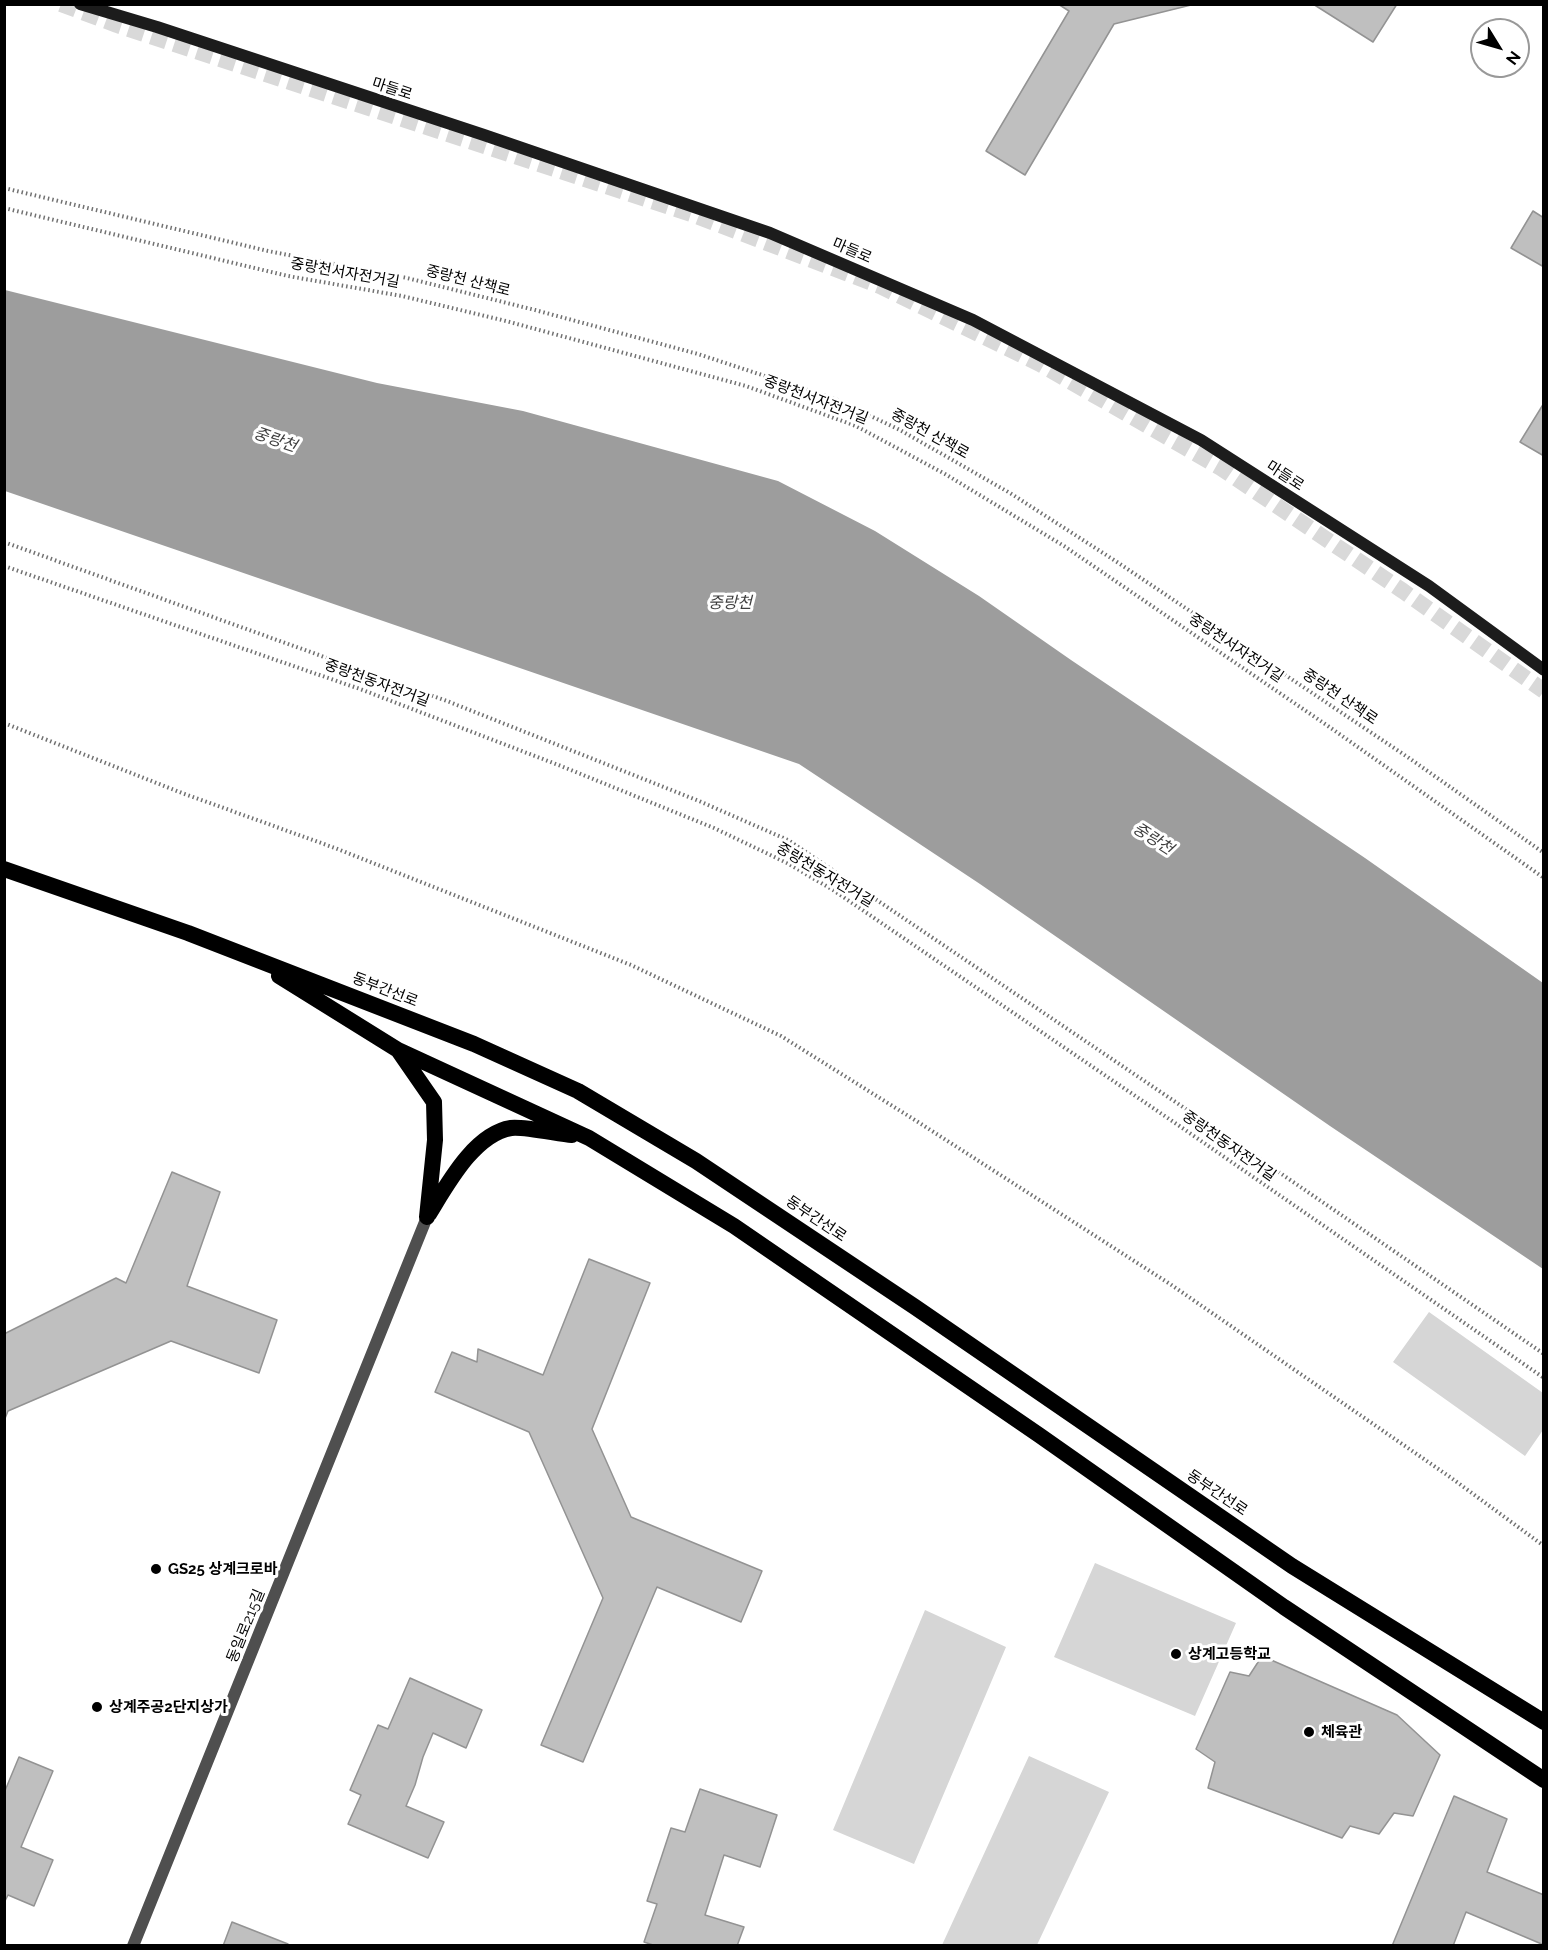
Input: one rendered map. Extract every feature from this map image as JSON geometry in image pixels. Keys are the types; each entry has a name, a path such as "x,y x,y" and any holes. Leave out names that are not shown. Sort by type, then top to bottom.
{"highway":[{"name":"동부간선로","path":"4,868 245,955 474,1044 578,1091 686,1155 915,1306 1292,1566 1544,1722"},
{"path":"245,955 398,1050 589,1138 734,1226 1039,1435 1284,1607 1544,1780"},
{"path":"398,1050 434,1102 435,1140 427,1217"},
{"path":"427,1217 459,1166 487,1138 512,1128 589,1138"}],"main road":[{"name":"마들로","path":"80,4 473,131 770,233 973,320 1201,440 1429,586 1544,670"}],"street":[{"name":"동일로215길","path":"133,1946 427,1217"}],"path":[{"name":"중랑천 산책로","path":"4,188 257,249 407,278 523,307 707,357 836,399 900,430 1010,493 1400,751 1544,853"},
{"name":"중랑천서자전거길","path":"4,208 288,276 402,296 506,321 746,386 856,426 945,474 1064,546 1328,726 1544,878"},
{"path":"4,542 447,701 699,801 788,840 1544,1354"},
{"name":"중랑천동자전거길","path":"4,566 360,689 561,766 703,824 787,862 833,890 1158,1111 1544,1378"},
{"path":"4,723 182,793 335,848 631,965 781,1036 1170,1284 1449,1477 1544,1546"}],"shaded area":[{"path":"1429,1312 1543,1393 1543,1430 1525,1456 1393,1362"},
{"path":"1095,1563 1236,1623 1195,1716 1054,1657"},
{"path":"925,1610 1006,1647 914,1864 833,1830"},
{"path":"1029,1756 1109,1792 1037,1945 942,1945"}],"water":[{"name":"중랑천","path":"5,290 377,383 523,411 778,481 875,531 979,596 1365,858 1543,983 1543,1269 1330,1126 980,884 799,764 5,491"}],"building":[{"path":"1058,4 1195,4 1114,24 1025,175 986,151 1069,11"},
{"path":"1313,4 1397,4 1373,42"},
{"path":"1533,211 1544,218 1544,267 1511,248"},
{"path":"1544,403 1544,456 1520,442"},
{"path":"172,1172 220,1192 187,1286 277,1320 259,1373 171,1341 8,1411 4,1421 4,1334 116,1278 126,1283"},
{"path":"589,1259 650,1283 592,1429 631,1517 762,1571 741,1622 657,1587 583,1762 541,1745 603,1598 529,1432 435,1392 452,1352 477,1362 478,1349 543,1375"},
{"name":"체육관","path":"1262,1656 1397,1715 1440,1755 1413,1816 1394,1813 1379,1834 1350,1826 1342,1838 1208,1788 1215,1762 1196,1749 1230,1672 1249,1676"},
{"path":"410,1678 482,1710 466,1748 433,1733 423,1757 406,1806 444,1822 428,1858 348,1824 361,1795 350,1790 378,1725 388,1729"},
{"path":"19,1757 53,1771 21,1847 53,1860 34,1906 8,1895 4,1903 4,1793"},
{"path":"700,1789 777,1815 760,1867 724,1855 705,1915 744,1927 737,1946 656,1946 644,1942 657,1904 647,1901 671,1828 685,1832"},
{"path":"1454,1796 1507,1819 1487,1872 1544,1895 1544,1945 1466,1912 1453,1946 1392,1946"},
{"path":"232,1922 288,1944 287,1946 223,1946"}],"tunnel":[{"path":"61,4 117,25 691,214 880,286 1040,364 1221,468 1403,591 1544,691"}],"place":[{"name":"GS25 상계크로바","path":"156,1569"},
{"name":"상계고등학교","path":"1176,1654"},
{"name":"상계주공2단지상가","path":"97,1707"},
{"name":"체육관","path":"1309,1732"}]}
